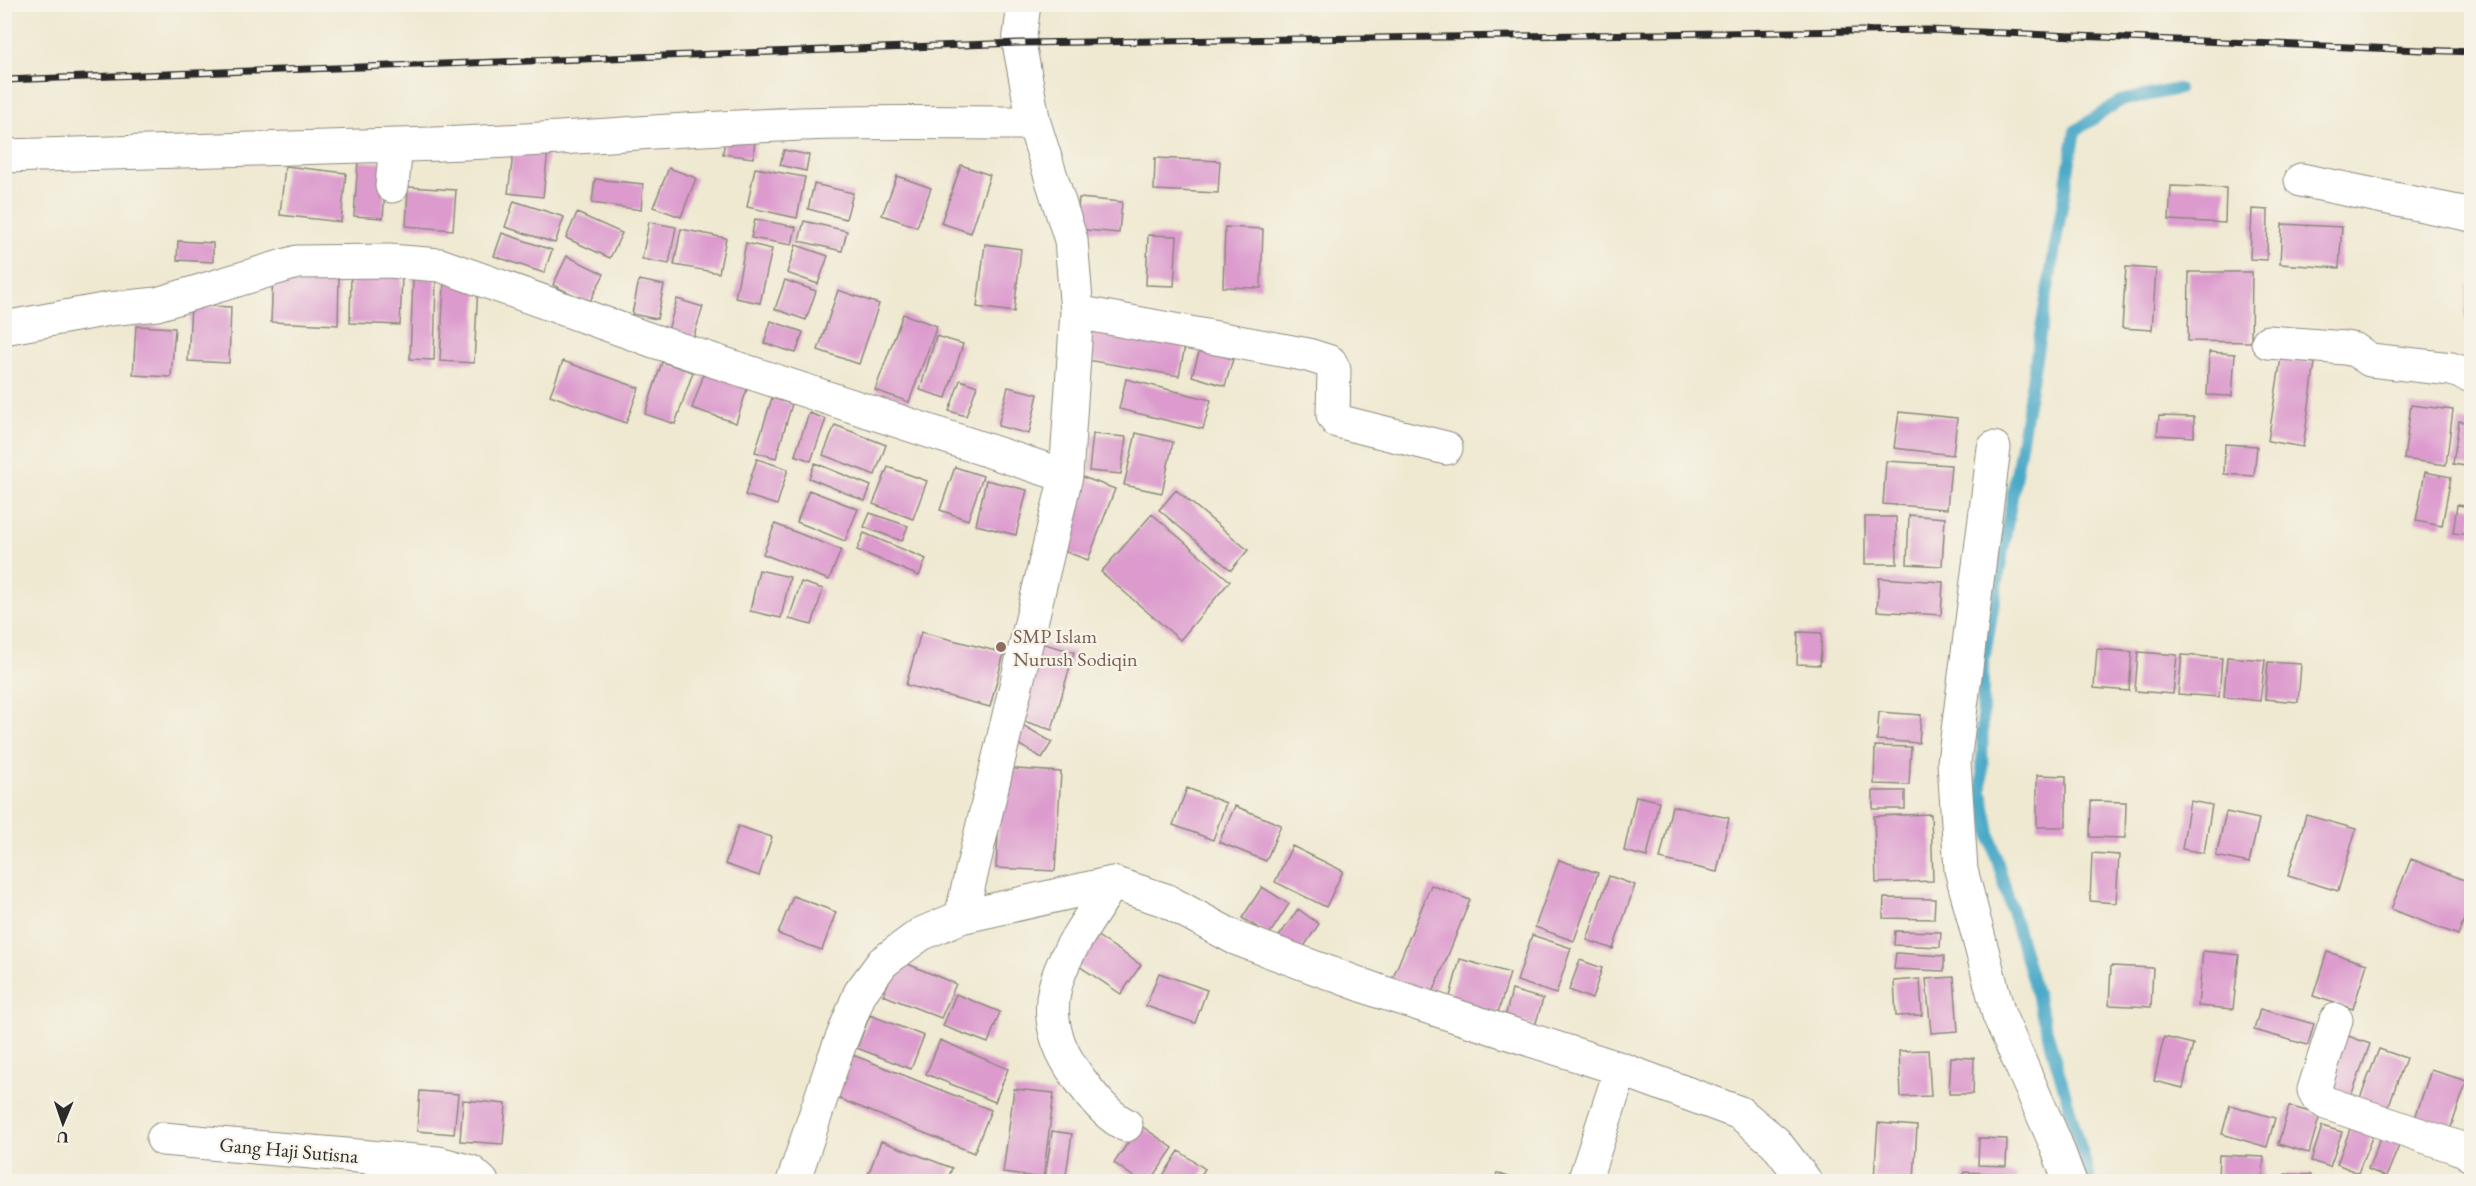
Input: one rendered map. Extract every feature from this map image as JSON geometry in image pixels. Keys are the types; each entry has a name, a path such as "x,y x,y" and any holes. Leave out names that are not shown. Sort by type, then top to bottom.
{"street":[{"path":"961,917 1066,476 1077,312 1071,240 1034,123 1019,43 1024,4"},
{"path":"4,156 477,144 532,138 804,123 1034,123"},
{"path":"392,186 396,145"},
{"path":"2301,180 2472,215"},
{"path":"4,328 109,309 157,304 297,262 389,261 440,265 651,340 1066,476"},
{"path":"1077,312 1308,355 1330,362 1334,370 1333,415 1336,421 1446,448"},
{"path":"2268,342 2345,348 2355,350 2370,360 2451,369 2472,375"},
{"path":"1994,448 1953,762 1961,870 1999,1015 2055,1142 2070,1182"},
{"path":"1112,883 1058,972 1052,1000 1054,1034 1067,1062 1084,1086 1114,1119 1126,1125"},
{"path":"794,1182 834,1059 860,993 883,962 921,934 961,917 1112,883 1165,900 1235,938 1378,991 1621,1069 1740,1113 1774,1142 1806,1182"},
{"path":"2337,1020 2314,1090 2317,1096 2326,1103 2465,1150 2472,1156"},
{"path":"1584,1182 1621,1069"},
{"name":"Gang Haji Sutisna","path":"163,1139 438,1163 471,1172 482,1182"}],"building":[{"path":"725,137 755,141 753,158 723,154"},
{"path":"514,147 548,150 543,197 508,193"},
{"path":"784,150 809,155 806,171 780,165"},
{"path":"1155,158 1220,161 1218,193 1154,190"},
{"path":"358,161 387,163 383,218 354,216"},
{"path":"961,165 990,175 971,233 941,223"},
{"path":"285,166 346,173 341,222 280,215"},
{"path":"669,168 696,178 681,217 653,207"},
{"path":"755,168 805,177 797,218 747,207"},
{"path":"897,176 931,188 917,227 882,215"},
{"path":"595,179 643,184 641,210 592,203"},
{"path":"814,184 853,193 846,219 808,209"},
{"path":"2171,186 2226,188 2225,223 2169,220"},
{"path":"408,187 456,190 453,230 406,226"},
{"path":"1079,198 1122,202 1119,233 1076,229"},
{"path":"514,201 564,217 555,243 505,227"},
{"path":"2252,209 2268,210 2267,260 2250,259"},
{"path":"577,213 622,233 610,258 566,238"},
{"path":"755,219 796,227 792,245 751,238"},
{"path":"804,221 847,231 842,251 799,241"},
{"path":"649,222 676,227 669,264 642,259"},
{"path":"2282,224 2342,227 2339,268 2280,264"},
{"path":"1225,227 1263,229 1261,288 1223,287"},
{"path":"681,229 726,238 719,273 674,265"},
{"path":"502,233 552,250 544,273 494,256"},
{"path":"1148,235 1177,236 1174,286 1146,285"},
{"path":"178,241 213,243 213,262 177,260"},
{"path":"746,243 772,249 760,303 735,298"},
{"path":"985,244 1021,249 1014,312 977,307"},
{"path":"796,245 828,256 818,284 787,273"},
{"path":"567,256 604,274 589,303 553,285"},
{"path":"2126,267 2156,269 2152,330 2122,328"},
{"path":"273,272 339,274 338,325 271,322"},
{"path":"2189,272 2252,272 2251,342 2188,341"},
{"path":"351,274 402,276 400,325 350,323"},
{"path":"413,277 436,278 434,360 410,359"},
{"path":"639,280 664,285 657,319 632,314"},
{"path":"785,280 816,291 806,320 775,309"},
{"path":"444,283 478,285 474,363 440,361"},
{"path":"2467,285 2472,285 2472,316 2465,315"},
{"path":"838,290 879,304 859,364 818,350"},
{"path":"677,299 703,307 693,338 668,330"},
{"path":"191,305 231,307 229,363 188,361"},
{"path":"903,314 937,326 909,402 875,390"},
{"path":"771,321 803,332 796,353 764,343"},
{"path":"1087,324 1186,341 1179,376 1081,359"},
{"path":"136,326 175,328 171,377 133,375"},
{"path":"936,336 963,344 946,398 920,390"},
{"path":"1200,349 1233,359 1225,386 1192,376"},
{"path":"2209,352 2235,354 2232,396 2207,395"},
{"path":"2281,358 2315,363 2303,447 2268,441"},
{"path":"563,361 639,388 626,423 550,395"},
{"path":"662,362 693,372 675,424 645,414"},
{"path":"705,371 748,386 736,423 692,408"},
{"path":"1126,379 1211,400 1203,429 1119,409"},
{"path":"960,380 977,386 966,416 949,411"},
{"path":"1008,387 1038,394 1029,434 998,426"},
{"path":"772,398 792,404 776,458 755,452"},
{"path":"2411,405 2453,410 2446,465 2404,459"},
{"path":"1899,412 1957,418 1953,455 1894,448"},
{"path":"809,413 826,419 811,461 795,455"},
{"path":"2159,416 2194,417 2194,437 2157,435"},
{"path":"2459,421 2472,423 2472,467 2453,464"},
{"path":"835,425 886,445 875,475 823,455"},
{"path":"1136,433 1173,442 1162,493 1124,485"},
{"path":"1093,434 1126,437 1121,474 1089,471"},
{"path":"2225,444 2257,446 2254,476 2224,474"},
{"path":"757,459 788,469 777,505 745,495"},
{"path":"1886,461 1951,465 1947,509 1883,504"},
{"path":"815,463 871,486 865,501 809,478"},
{"path":"888,467 927,481 913,519 873,504"},
{"path":"955,467 983,476 968,520 940,510"},
{"path":"2425,472 2451,477 2442,526 2416,521"},
{"path":"1080,476 1115,489 1088,560 1053,547"},
{"path":"986,480 1027,490 1016,535 976,525"},
{"path":"809,490 858,509 845,541 797,522"},
{"path":"1176,490 1248,550 1231,570 1159,510"},
{"path":"2457,505 2472,507 2472,535 2453,533"},
{"path":"870,513 908,526 902,541 864,527"},
{"path":"1152,514 1230,581 1180,640 1101,572"},
{"path":"1909,515 1945,518 1942,566 1907,564"},
{"path":"1865,517 1896,517 1897,564 1865,564"},
{"path":"775,524 841,550 829,580 763,554"},
{"path":"864,533 926,559 919,576 857,550"},
{"path":"759,570 790,577 781,618 750,611"},
{"path":"1879,578 1943,582 1941,615 1877,611"},
{"path":"801,582 823,589 812,625 789,619"},
{"path":"921,632 1004,653 990,707 906,685"},
{"path":"1798,632 1822,633 1820,665 1797,664"},
{"path":"1037,642 1074,652 1052,730 1014,718"},
{"path":"2097,649 2132,652 2129,691 2094,688"},
{"path":"2138,652 2177,655 2173,694 2135,691"},
{"path":"2182,655 2222,658 2219,697 2178,694"},
{"path":"2227,657 2265,660 2260,701 2224,697"},
{"path":"2268,662 2301,664 2298,702 2265,699"},
{"path":"1879,712 1921,715 1919,743 1877,740"},
{"path":"1019,723 1052,742 1042,758 1009,739"},
{"path":"1875,746 1911,747 1909,785 1874,784"},
{"path":"1002,768 1061,772 1055,871 996,868"},
{"path":"2037,775 2066,776 2066,827 2037,827"},
{"path":"1187,788 1226,803 1213,840 1173,825"},
{"path":"1873,791 1905,791 1905,809 1873,809"},
{"path":"1636,796 1659,801 1647,857 1624,851"},
{"path":"2091,801 2126,802 2125,838 2090,837"},
{"path":"2190,801 2212,805 2204,853 2182,849"},
{"path":"1235,806 1281,825 1266,861 1219,842"},
{"path":"1672,806 1729,818 1717,872 1660,859"},
{"path":"2226,812 2259,819 2249,863 2216,856"},
{"path":"1931,814 1933,881 1876,883 1874,816"},
{"path":"2306,815 2356,829 2338,891 2288,876"},
{"path":"738,826 772,837 759,876 725,864"},
{"path":"1292,846 1343,871 1326,907 1275,882"},
{"path":"2092,853 2119,855 2116,903 2090,901"},
{"path":"2411,859 2472,883 2472,899 2458,935 2391,909"},
{"path":"1559,860 1598,873 1574,941 1535,927"},
{"path":"1609,876 1635,885 1613,949 1587,940"},
{"path":"1431,885 1470,900 1431,998 1391,982"},
{"path":"1262,887 1289,904 1269,935 1242,918"},
{"path":"793,896 836,912 822,950 778,934"},
{"path":"1884,898 1935,899 1934,919 1883,918"},
{"path":"1298,909 1319,924 1299,954 1277,939"},
{"path":"1895,931 1941,932 1940,947 1894,945"},
{"path":"1093,933 1141,965 1121,994 1073,962"},
{"path":"1532,935 1571,948 1556,994 1517,981"},
{"path":"2203,951 2239,955 2233,1009 2198,1006"},
{"path":"2327,952 2367,964 2353,1009 2313,996"},
{"path":"1896,953 1944,956 1944,971 1894,969"},
{"path":"1460,959 1510,973 1498,1013 1449,1000"},
{"path":"898,960 956,984 941,1018 883,995"},
{"path":"1580,960 1602,968 1592,999 1569,990"},
{"path":"2111,966 2153,968 2151,1007 2109,1005"},
{"path":"1159,973 1207,990 1195,1023 1146,1006"},
{"path":"1954,977 1958,1031 1931,1033 1926,979"},
{"path":"1920,979 1922,1015 1896,1016 1894,981"},
{"path":"1512,990 1543,999 1535,1026 1505,1017"},
{"path":"956,994 1000,1012 988,1043 943,1026"},
{"path":"2260,1009 2314,1024 2308,1045 2254,1030"},
{"path":"870,1015 924,1036 911,1069 857,1048"},
{"path":"2340,1033 2370,1044 2350,1099 2320,1088"},
{"path":"2164,1037 2193,1044 2183,1088 2154,1081"},
{"path":"940,1040 1008,1069 995,1102 926,1074"},
{"path":"2379,1049 2406,1058 2386,1113 2358,1103"},
{"path":"1928,1050 1931,1096 1901,1097 1899,1051"},
{"path":"853,1055 991,1110 974,1153 835,1097"},
{"path":"1951,1057 1974,1058 1973,1094 1949,1094"},
{"path":"2431,1070 2467,1081 2450,1130 2415,1118"},
{"path":"1014,1089 1054,1093 1043,1178 1003,1173"},
{"path":"420,1091 458,1094 454,1134 417,1131"},
{"path":"463,1100 506,1104 503,1144 460,1141"},
{"path":"2230,1105 2275,1118 2267,1147 2222,1134"},
{"path":"2289,1106 2320,1115 2309,1153 2278,1144"},
{"path":"2354,1118 2376,1127 2358,1173 2337,1164"},
{"path":"1878,1123 1917,1126 1914,1180 1874,1178"},
{"path":"1140,1125 1173,1148 1150,1182 1141,1182 1114,1163"},
{"path":"2322,1126 2342,1132 2330,1167 2311,1161"},
{"path":"2385,1127 2404,1134 2386,1177 2368,1169"},
{"path":"1052,1131 1072,1134 1065,1181 1045,1178"},
{"path":"1979,1138 2007,1139 2006,1166 1978,1165"},
{"path":"881,1141 952,1168 947,1182 866,1180"},
{"path":"1179,1151 1205,1169 1196,1182 1159,1182"},
{"path":"2219,1155 2264,1157 2262,1182 2218,1180"},
{"path":"1964,1172 2016,1174 2016,1182 1963,1182"},
{"path":"1497,1173 1520,1181 1520,1182 1494,1182"},
{"path":"2285,1174 2311,1175 2311,1182 2284,1182"},
{"path":"2318,1178 2364,1179 2364,1182 2318,1182"}],"waterway":[{"path":"2091,1182 1991,839 1982,791 1983,666 2075,131 2120,101 2178,89"}],"railway":[{"path":"4,80 1019,43 1928,30 2472,52"}],"place":[{"name":"SMP Islam Nurush Sodiqin","path":"1001,647"}]}
